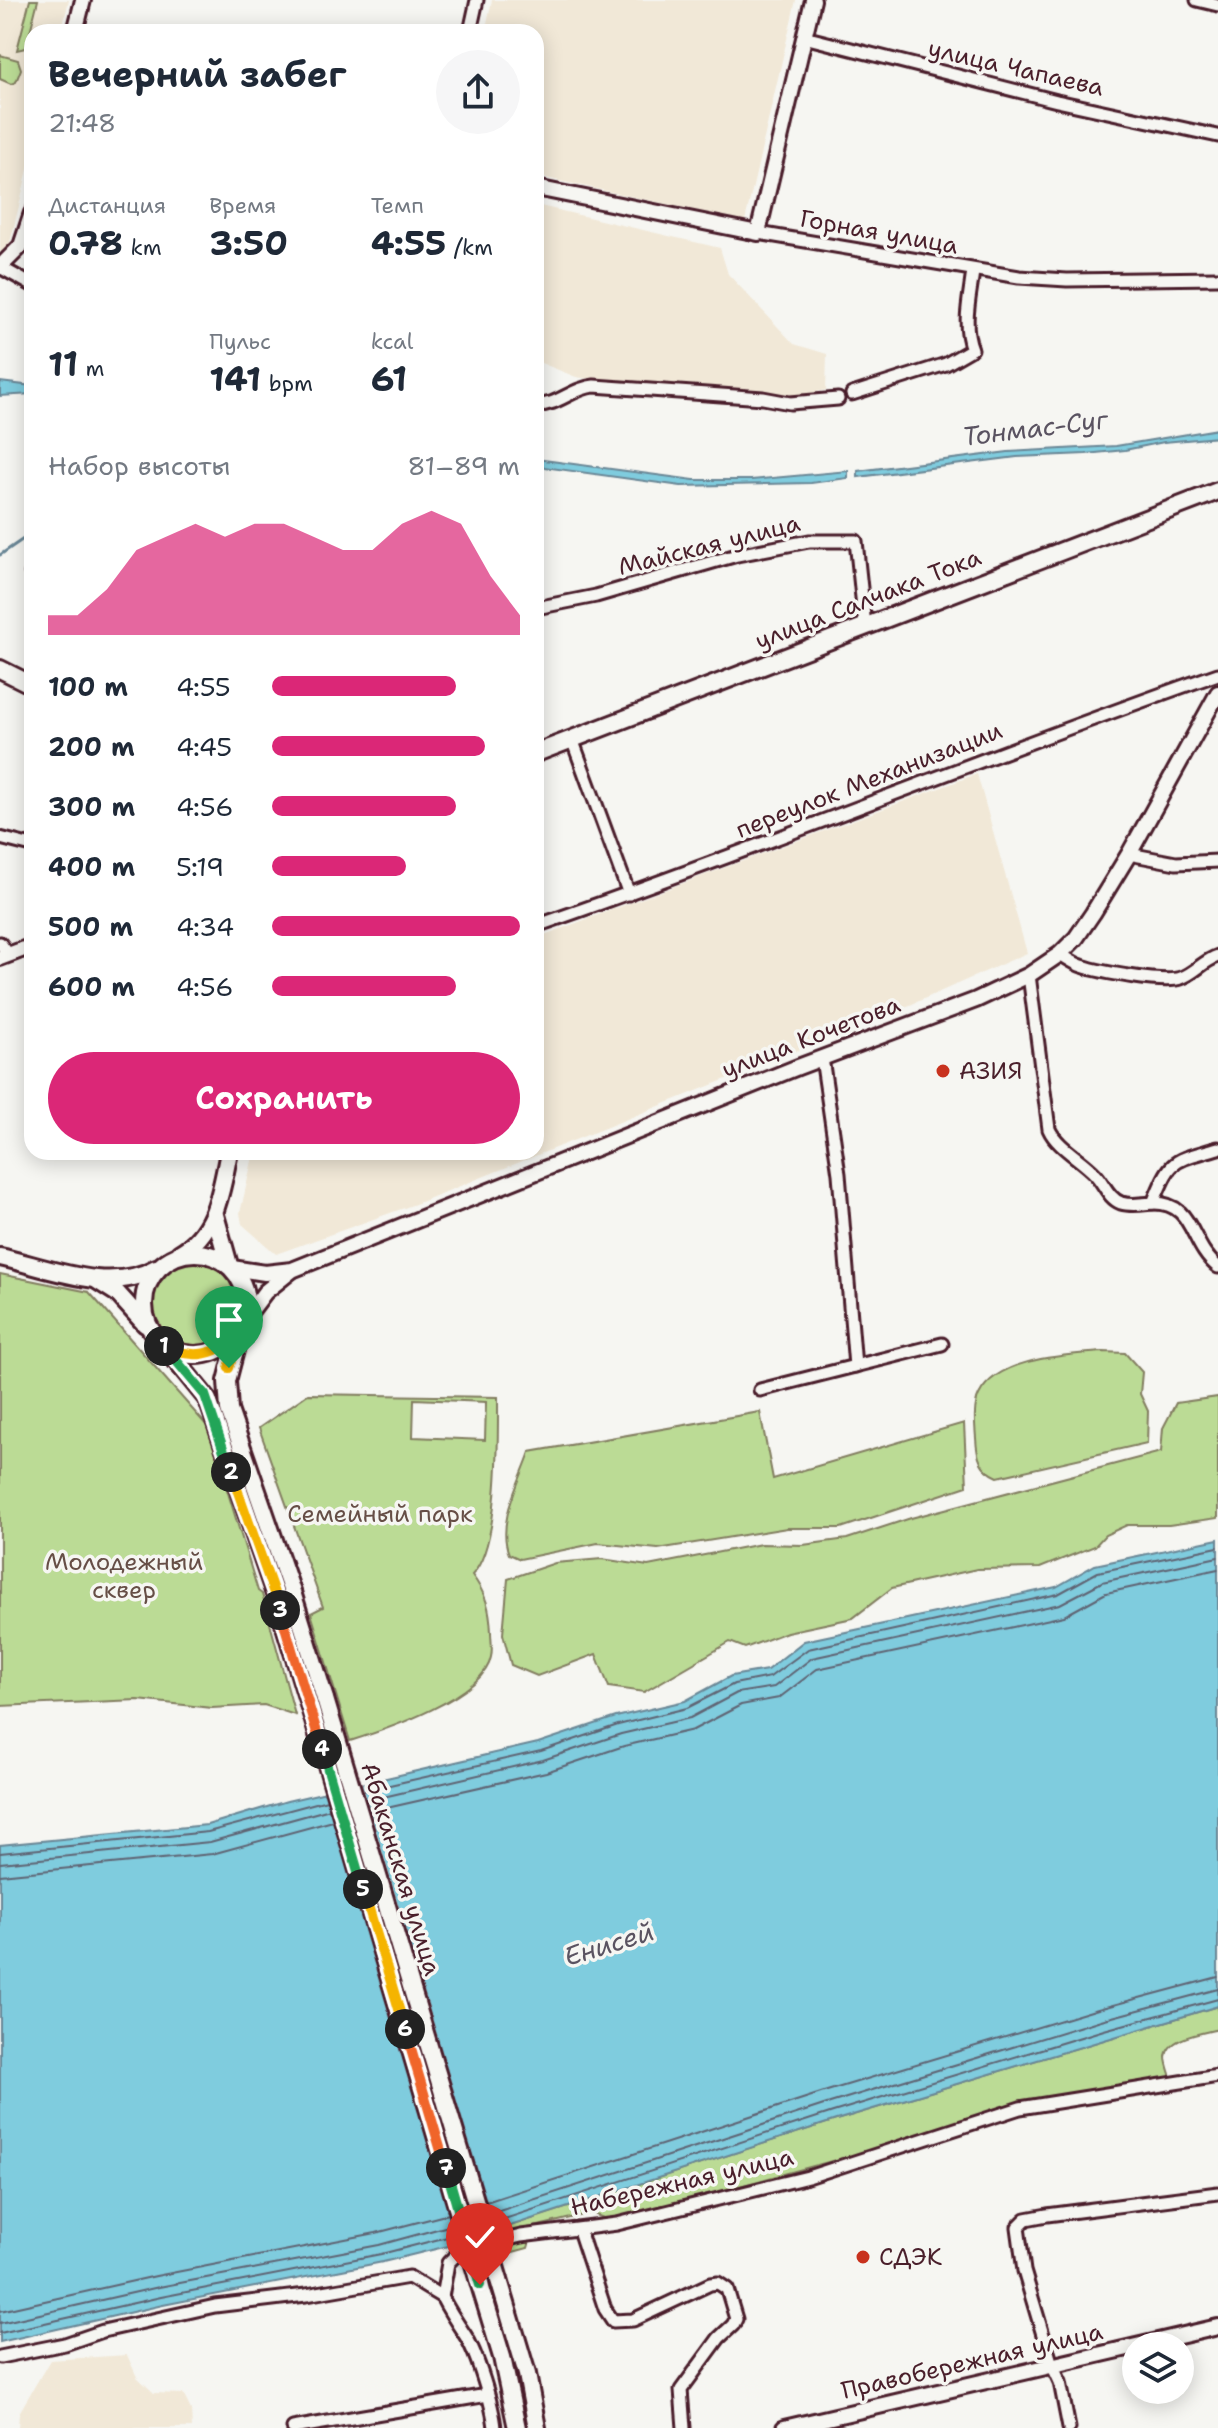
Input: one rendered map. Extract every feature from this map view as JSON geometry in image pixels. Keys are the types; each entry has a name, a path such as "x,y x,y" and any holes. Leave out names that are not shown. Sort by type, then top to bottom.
{"main road":[{"name":"улица Салчака Тока","path":"544,750 1218,491"},
{"path":"0,669 24,681"},
{"path":"0,1257 97,1280 117,1281 152,1270 197,1241 215,1215 227,1160"},
{"path":"97,1280 128,1304 158,1339 175,1352 201,1355 225,1346 243,1323 246,1295 231,1267 215,1215"},
{"path":"158,1339 147,1322 144,1296 154,1272 170,1259 191,1252 221,1259 231,1267"},
{"name":"Абаканская улица","path":"243,1323 227,1381 229,1410 292,1592 317,1701 502,2357 517,2428"},
{"name":"Абаканская улица","path":"158,1339 208,1400 276,1597 317,1701 499,2280 527,2374 537,2428"}],"street":[{"path":"77,24 83,0"},
{"path":"472,24 477,0"},
{"path":"758,233 813,0"},
{"path":"1197,0 1218,5"},
{"name":"улица Чапаева","path":"804,37 1057,101 1218,136"},
{"name":"Горная улица","path":"544,190 758,233 973,271 1067,280 1218,278"},
{"path":"24,237 21,246 0,267 24,280"},
{"path":"852,394 946,364 972,349 967,337 967,320 973,271"},
{"path":"544,405 552,405 583,387 594,386 763,398 790,403 838,399"},
{"name":"Майская улица","path":"544,606 596,596 737,555 809,541 856,541 865,626"},
{"name":"переулок Механизации","path":"544,923 1218,674"},
{"name":"улица Кочетова","path":"231,1267 265,1273 292,1270 822,1058 976,1000 1029,975 1060,954 1076,938 1093,913 1218,693"},
{"path":"572,739 629,894"},
{"path":"0,838 24,844"},
{"path":"1129,854 1176,863 1218,861"},
{"path":"3,952 24,948"},
{"path":"1060,954 1081,966 1156,981 1178,979 1218,956"},
{"path":"1029,975 1043,1093 1053,1138 1080,1158 1100,1178 1115,1200 1123,1204 1167,1203 1181,1212 1201,1248 1218,1267"},
{"path":"822,1058 839,1174 855,1366"},
{"path":"1153,1203 1168,1168 1179,1160 1218,1148"},
{"name":"улица Кочетова","path":"243,1323 265,1292 292,1270"},
{"path":"760,1390 942,1344"},
{"name":"Набережная улица","path":"442,2297 448,2263 460,2251 521,2236 617,2224 808,2177 1020,2108 1218,2076"},
{"path":"1069,2428 1060,2382 1024,2271 1017,2232 1022,2222 1047,2215 1218,2193"},
{"path":"579,2230 605,2309 613,2321 633,2320 710,2284 718,2283 727,2289 736,2315 735,2322 719,2338 681,2390 684,2428"},
{"path":"0,2357 215,2306 306,2295 409,2277 442,2297 458,2328 467,2337 495,2428"},
{"name":"Правобережная улица","path":"784,2428 1218,2327"},
{"path":"293,2428 487,2395"}],"shaded area":[{"path":"0,0 69,0 63,24 24,24 24,186 4,267 0,265"},
{"path":"492,0 796,0 745,221 544,178 544,24 487,24"},
{"path":"544,207 720,248 728,274 794,344 827,354 826,390 792,397 659,389 576,377 544,364"},
{"path":"977,774 1027,953 910,1005 544,1152 544,935"},
{"path":"252,1160 525,1160 418,1203 276,1254 242,1224 240,1213"},
{"path":"127,2355 137,2377 154,2393 183,2394 191,2410 192,2428 18,2428 19,2413 50,2360"}],"green space":[{"path":"30,0 38,0 32,24 24,24 24,48 17,50"},
{"path":"0,55 18,60 21,69 16,82 11,84 0,79"},
{"path":"187,1259 205,1259 221,1266 233,1278 240,1294 240,1312 233,1328 221,1340 205,1347 187,1347 171,1340 159,1328 152,1312 152,1294 159,1278 171,1266"},
{"name":"Молодежный сквер","path":"0,1274 89,1292 208,1427 258,1591 262,1594 295,1715 264,1705 212,1708 138,1700 0,1706"},
{"path":"1103,1352 1125,1353 1142,1372 1140,1394 1148,1411 1147,1443 998,1477 987,1470 977,1451 975,1416 977,1400 988,1382 1017,1365 1034,1360"},
{"name":"Семейный парк","path":"308,1394 498,1397 493,1517 481,1561 472,1575 488,1608 492,1654 484,1672 471,1685 431,1710 350,1741 311,1613 323,1607 259,1428","holes":["414,1399 486,1402 485,1440 413,1437"]},
{"path":"1218,1397 1218,1518 1169,1525 1127,1525 1105,1535 1095,1546 1040,1568 977,1569 892,1588 853,1618 787,1632 745,1648 730,1642 644,1692 609,1687 596,1654 537,1676 511,1665 503,1634 508,1579 555,1563 602,1559 648,1566 761,1544 803,1545 847,1539 911,1518 1161,1452 1163,1428 1176,1403"},
{"path":"760,1412 773,1479 964,1423 967,1486 841,1528 787,1528 658,1549 598,1543 520,1559 509,1554 505,1529 507,1516 530,1452"},
{"path":"1218,2006 1218,2029 1179,2040 1168,2050 1166,2059 1171,2077 1024,2101 858,2154 632,2215 606,2219 591,2213 534,2227 528,2248 502,2255 495,2231 836,2120"}],"water":[{"path":"0,382 24,385 24,394 0,396"},
{"name":"Тонмас-Суг","path":"1218,429 1218,437 1164,442 1125,450 1017,457 858,477 858,471 1008,452 1116,446"},
{"path":"544,460 694,480 751,480 848,471 848,478 811,483 681,486 544,467"},
{"name":"Енисей","path":"1218,1539 1218,2006 836,2120 448,2246 0,2342 0,1845 207,1825 287,1801 538,1743 616,1717 685,1701 731,1676 767,1670 804,1641 1056,1587 1095,1565"}],"pier":[{"path":"361,1779 496,2235 459,2246 323,1788"}],"waterway":[{"path":"0,555 24,538"}],"place":[{"name":"АЗИЯ","path":"943,1071"},
{"name":"СДЭК","path":"863,2257"}],"route":[{"path":"229,1368 241,1327 225,1346 201,1355 175,1352 160,1341 208,1400 276,1597 480,2285"}]}
